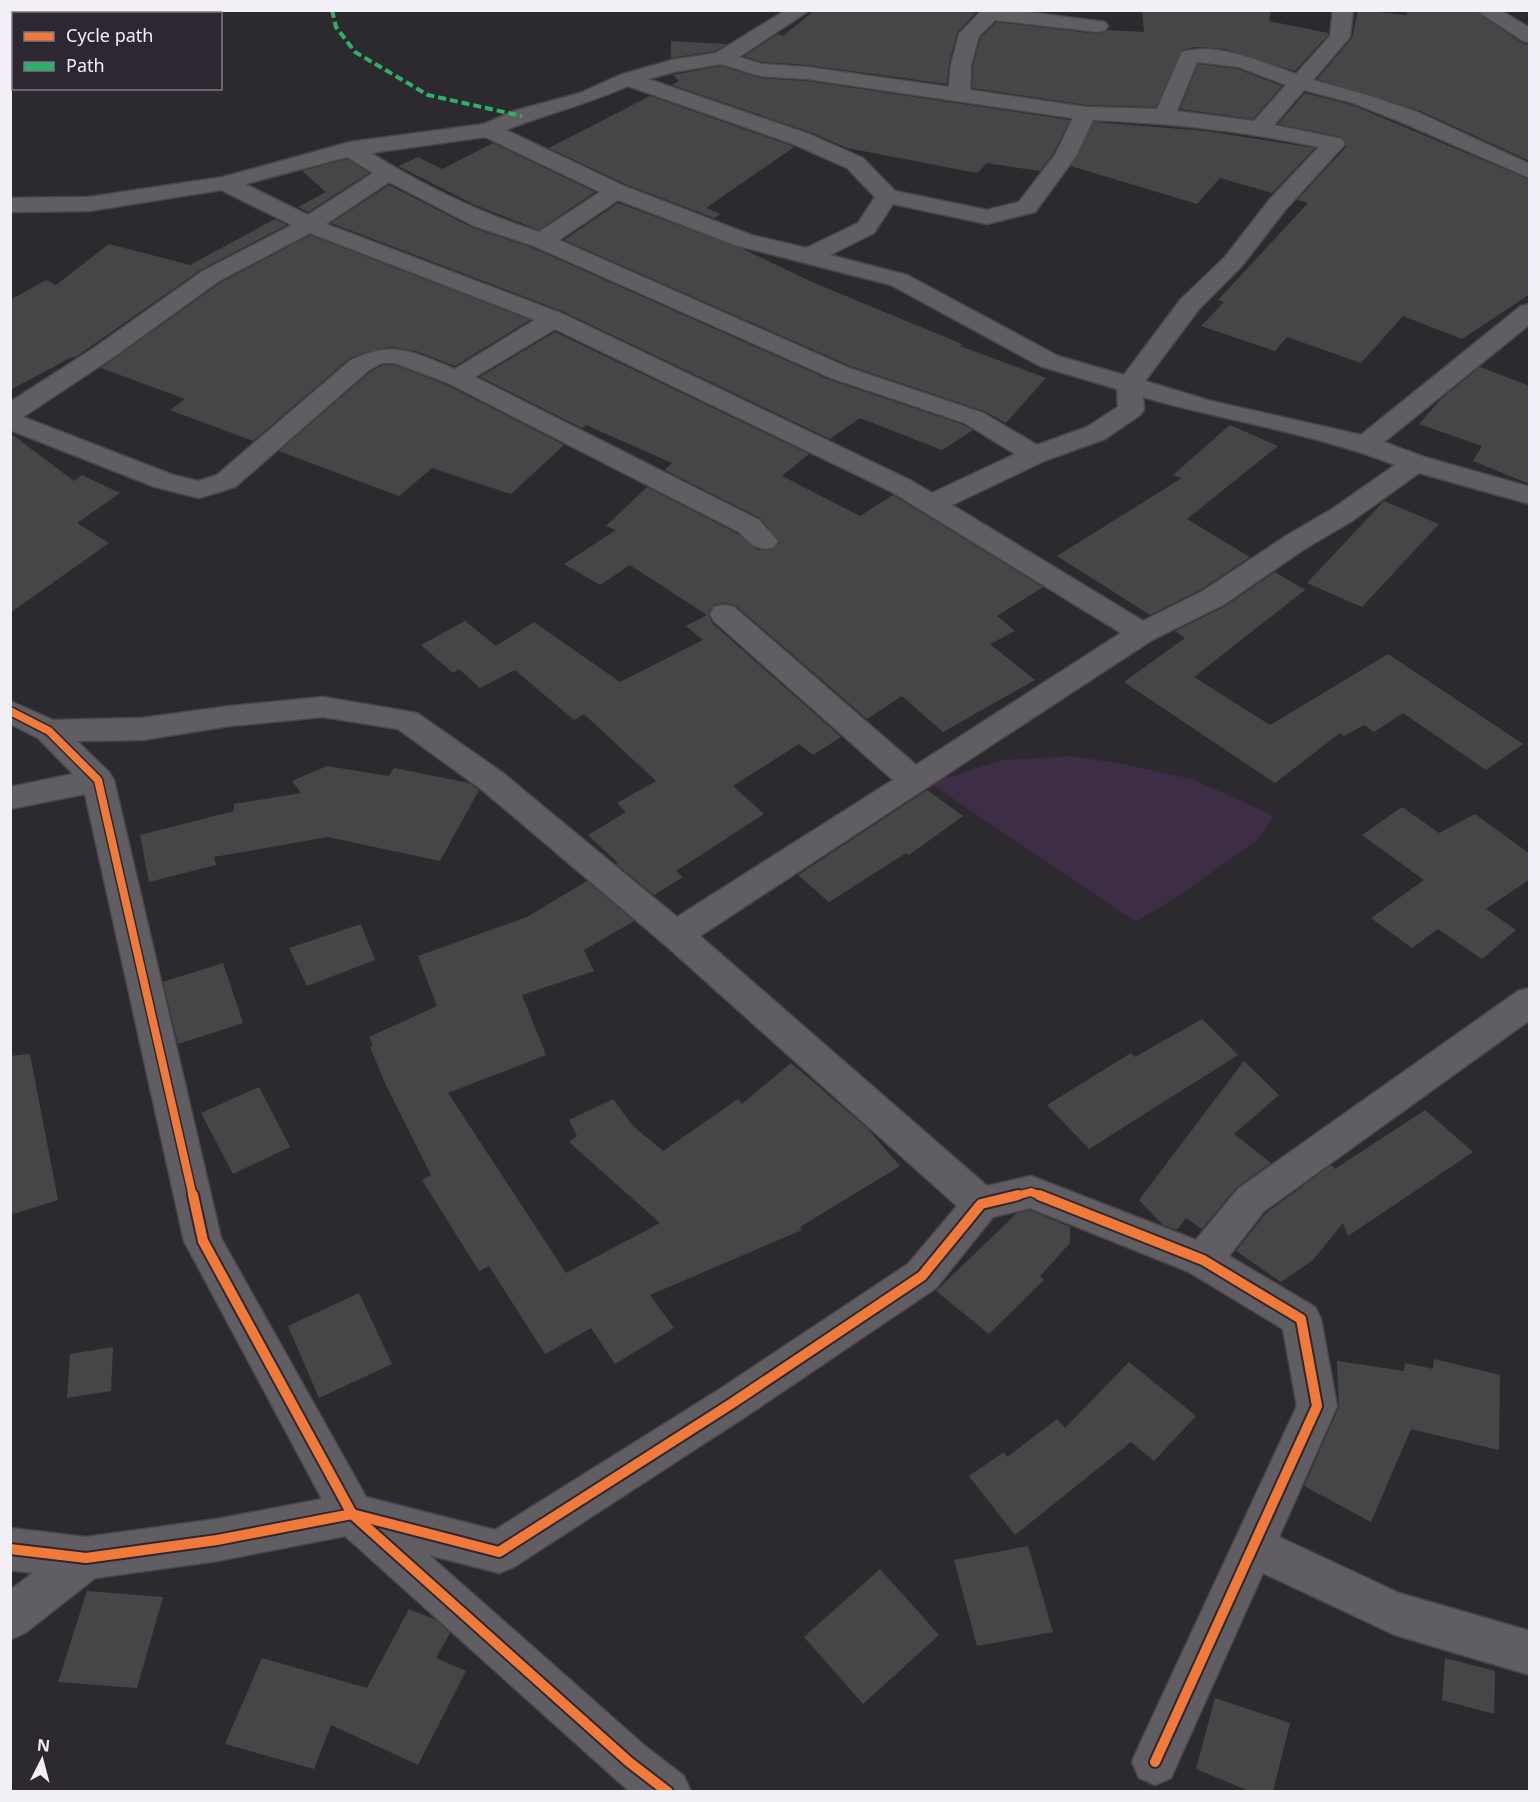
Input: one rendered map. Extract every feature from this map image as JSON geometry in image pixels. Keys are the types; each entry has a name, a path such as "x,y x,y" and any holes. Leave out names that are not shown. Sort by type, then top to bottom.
{"street":[{"path":"10,205 89,204 224,183 350,149 488,130 522,116 587,97 627,80 672,66 722,58 801,10"},
{"path":"1258,128 1340,37 1344,10"},
{"path":"1485,10 1530,38"},
{"path":"959,95 961,65 969,34 993,12 1098,26"},
{"path":"1165,116 1189,56 1207,56 1243,62 1409,117 1530,172"},
{"path":"722,58 760,70 807,73 1086,113 1165,116 1258,128 1334,144 1278,204 1233,262 1190,304 1129,386 1131,410 1096,434 1035,455 930,505"},
{"path":"627,80 801,139 855,163 887,196 987,217 1027,207 1065,156 1086,113"},
{"path":"488,130 615,191 743,240 900,280 1049,361 1205,407 1366,444 1415,463 1530,496"},
{"path":"350,149 388,174 482,221 542,241 840,373 974,418 1035,455"},
{"path":"10,414 103,353 211,276 309,225 388,174"},
{"path":"224,183 309,225 554,319 901,486 1142,633"},
{"path":"542,241 615,191"},
{"path":"808,256 866,228 887,196"},
{"path":"1366,444 1530,311"},
{"path":"457,378 554,319"},
{"path":"10,421 164,481 200,490 226,481 360,365 378,356 398,356 457,378 749,526 764,541"},
{"path":"676,935 1142,633 1213,598 1296,542 1342,515 1415,463"},
{"path":"724,614 913,780"},
{"path":"49,731 142,729 230,716 323,706 406,720 492,781 676,935 981,1204"},
{"path":"10,711 49,731 98,780 203,1241 352,1514 629,1762 668,1791"},
{"path":"10,798 98,780"},
{"path":"1203,1260 1251,1200 1530,1001"},
{"path":"10,1549 86,1558 217,1540 352,1514 499,1552 734,1402 922,1276 981,1204 1031,1192 1203,1260 1301,1319 1317,1406 1155,1762"},
{"path":"1252,1546 1395,1613 1530,1653"},
{"path":"10,1618 86,1558"}],"shaded area":[{"path":"1071,756 1192,779 1274,816 1258,839 1186,891 1136,922 930,783 1003,760"}],"building":[{"path":"815,10 978,10 957,33 949,64 947,84 807,65 762,62 744,56 778,34 783,36"},
{"path":"1142,10 1271,10 1269,21 1328,33 1328,35 1295,71 1225,49 1196,47 1182,50 1156,107 1086,105 972,88 973,65 981,37 996,22 1098,34 1108,30 1144,32"},
{"path":"1358,10 1407,15 1407,10 1474,10 1522,43 1530,45 1530,161 1418,110 1317,79 1352,38"},
{"path":"671,41 727,44 715,51 671,58"},
{"path":"1198,64 1238,69 1282,86 1253,119 1180,109"},
{"path":"721,66 760,78 807,81 1070,120 1053,154 1040,171 987,163 977,173 847,148 810,132 672,85 679,81 673,75"},
{"path":"1305,93 1352,105 1530,180 1530,294 1462,339 1403,316 1361,363 1287,337 1275,351 1201,326 1224,302 1218,300 1308,203 1297,200 1347,146 1342,137 1278,124"},
{"path":"650,96 794,147 706,208 721,214 714,218 625,184 549,148"},
{"path":"1094,122 1206,131 1315,148 1272,193 1220,178 1197,204 1071,166"},
{"path":"493,143 595,192 539,230 475,205 398,166 418,157 442,169"},
{"path":"347,159 369,173 308,212 298,207 326,192 302,171"},
{"path":"389,185 473,228 533,248 830,380 973,430 942,450 860,418 830,439 564,312 331,223"},
{"path":"618,203 743,249 812,282 962,344 960,346 1046,378 1006,423 984,411 850,366 564,240"},
{"path":"275,219 287,225 202,269 74,358 10,390 10,300 46,280 56,285 109,244 190,265"},
{"path":"310,235 530,320 455,366 416,351 392,347 350,358 253,441 170,410 185,399 101,368 220,283"},
{"path":"555,332 809,454 782,476 860,516 893,495 1043,587 997,616 1015,631 990,644 1035,680 943,732 902,696 867,719 735,605 724,603 714,605 708,613 712,623 841,737 813,755 799,744 733,786 764,814 676,871 683,877 654,895 616,864 618,863 588,835 626,812 617,803 656,781 584,714 574,720 515,670 480,688 459,669 453,673 421,645 465,621 496,646 534,622 620,682 703,640 686,626 707,615 630,565 600,585 564,564 616,530 606,526 647,487 738,534 758,550 774,549 780,542 760,518 665,470 672,463 586,425 582,428 480,377"},
{"path":"383,365 395,365 447,385 564,445 511,494 432,468 399,496 279,451 370,372"},
{"path":"1480,367 1530,386 1530,484 1473,461 1482,446 1419,424 1441,399"},
{"path":"1230,425 1278,446 1187,519 1250,557 1202,589 1150,615 1057,556 1182,478 1173,475"},
{"path":"10,433 74,481 82,475 120,493 77,523 109,543 10,613"},
{"path":"1384,501 1439,524 1362,607 1307,583"},
{"path":"1275,572 1305,590 1194,677 1270,725 1388,654 1523,744 1486,770 1403,713 1374,732 1364,725 1344,736 1340,733 1275,783 1124,682 1185,638 1175,631 1224,607"},
{"path":"327,766 389,776 394,768 469,783 479,790 440,861 328,837 214,857 216,865 149,882 140,835 234,811 234,804 301,793 292,781"},
{"path":"927,790 963,816 909,855 906,853 829,902 798,875"},
{"path":"1402,807 1439,833 1475,814 1530,854 1530,879 1486,909 1516,930 1482,959 1438,929 1412,948 1371,918 1424,880 1362,835"},
{"path":"587,881 634,921 584,950 594,971 522,995 546,1055 448,1093 566,1273 660,1223 569,1142 577,1136 569,1120 613,1099 633,1126 663,1151 738,1099 742,1104 791,1063 867,1128 900,1166 800,1227 802,1230 650,1295 674,1328 615,1364 591,1328 545,1354 489,1266 479,1271 422,1180 431,1175 385,1083 370,1047 373,1046 369,1037 437,1006 418,956 527,917"},
{"path":"361,924 375,960 307,986 289,948"},
{"path":"223,963 243,1023 178,1044 163,982"},
{"path":"1202,1019 1238,1055 1089,1149 1047,1105 1131,1053 1135,1057"},
{"path":"30,1054 58,1200 10,1215 10,1056"},
{"path":"1244,1061 1279,1095 1234,1134 1271,1163 1236,1188 1202,1229 1186,1218 1177,1230 1163,1225 1139,1200"},
{"path":"259,1087 290,1147 233,1174 201,1113"},
{"path":"1425,1110 1473,1152 1348,1236 1343,1223 1313,1260 1281,1282 1236,1251 1266,1213 1331,1165 1335,1169"},
{"path":"1030,1210 1070,1227 1070,1243 1040,1276 1044,1280 989,1334 936,1291 1017,1213"},
{"path":"359,1293 392,1364 319,1398 288,1326"},
{"path":"113,1347 111,1391 67,1398 70,1354"},
{"path":"1434,1359 1500,1375 1499,1450 1411,1429 1371,1522 1304,1486 1339,1407 1337,1361 1404,1371 1405,1363 1433,1369"},
{"path":"1129,1362 1196,1416 1154,1461 1131,1442 1015,1535 969,1476 1004,1452 1007,1457 1057,1419 1065,1428"},
{"path":"1028,1546 1053,1632 977,1646 954,1560"},
{"path":"880,1569 939,1635 863,1704 804,1637"},
{"path":"87,1591 163,1597 137,1688 58,1682"},
{"path":"409,1609 436,1620 450,1633 436,1658 466,1671 418,1765 331,1725 314,1769 225,1744 262,1658 367,1688"},
{"path":"1445,1658 1495,1671 1494,1714 1442,1700"},
{"path":"1215,1698 1290,1723 1273,1791 1249,1791 1196,1769"}],"marked path":[{"path":"332,10 336,27 355,52 428,95 522,116"}],"cycle path":[{"path":"10,711 49,731 98,780 203,1241 352,1514 629,1762 668,1792"},
{"path":"10,1549 86,1558 217,1540 352,1514 499,1552 734,1402 922,1276 981,1204 1031,1192 1203,1260 1301,1319 1317,1406 1155,1762"}]}
